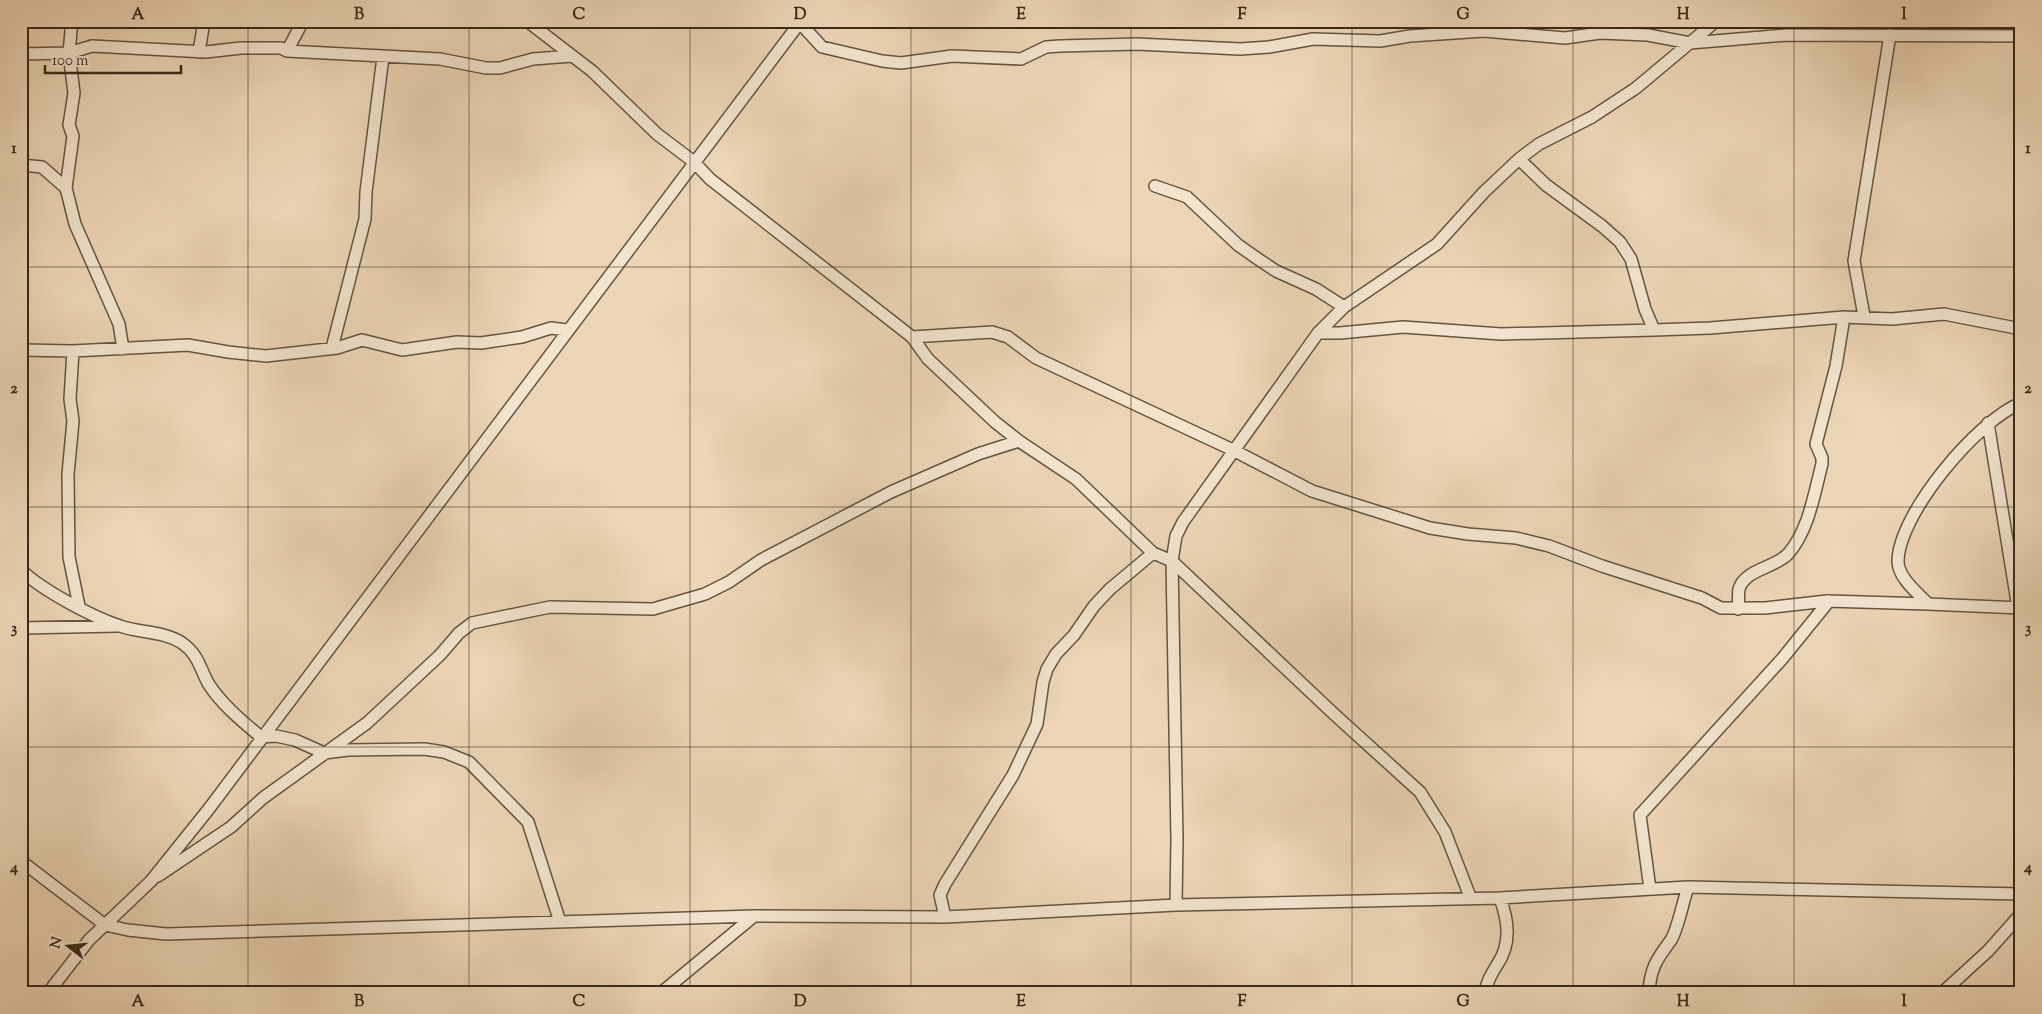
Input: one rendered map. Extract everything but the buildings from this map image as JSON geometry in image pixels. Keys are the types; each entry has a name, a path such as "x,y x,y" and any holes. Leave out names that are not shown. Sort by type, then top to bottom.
{"street":[{"path":"72,21 69,53 74,93 69,125 73,136 66,188 75,224 119,324 123,349"},
{"path":"199,52 204,21"},
{"path":"287,50 303,21"},
{"path":"527,21 621,98 657,134 694,162 710,180 912,337 928,359 1019,441 1076,479 1153,553 1172,561 1322,703 1420,792 1445,832 1470,899"},
{"path":"1176,905 1177,839 1172,561 1176,536 1183,522 1232,450 1318,333 1344,307 1437,244 1484,192 1539,144 1592,117 1636,88 1716,21"},
{"path":"48,993 77,954 150,881 801,22 822,47 882,61 901,63 952,56 1021,59 1046,48 1060,46 1137,44 1240,49 1314,39 1380,41 1410,36 1484,31 1565,38 1600,34 1648,35 1690,43 1787,35 2021,36"},
{"path":"1864,316 1854,261 1890,35"},
{"path":"21,54 69,53 92,46 199,52 241,48 281,48 383,57 440,59 486,68 500,68 533,59 572,56"},
{"path":"332,348 365,219 366,192 383,57"},
{"path":"1520,159 1546,185 1602,226 1620,242 1632,259 1645,309 1654,330"},
{"path":"21,165 42,167 66,188"},
{"path":"1155,186 1187,197 1238,245 1276,271 1316,289 1344,307"},
{"path":"1318,333 1340,333 1403,327 1501,334 1654,330 1710,328 1844,316 1892,319 1944,314 2021,329"},
{"path":"1738,608 1740,588 1745,581 1751,574 1775,564 1788,554 1804,530 1822,464 1822,458 1816,444 1836,366 1844,316"},
{"path":"21,350 73,351 188,345 266,356 332,348 362,340 402,350 456,342 481,343 522,337 551,328 567,330"},
{"path":"912,337 992,332 1001,334 1036,358 1232,450 1312,491 1430,528 1468,534 1516,538 1550,546 1602,566 1702,598 1720,608 1829,601 2020,608 1988,423"},
{"path":"73,351 70,399 72,421 68,474 69,557 79,606"},
{"path":"1928,604 1911,586 1900,570 1898,562 1903,542 1926,493 1988,423 2021,403"},
{"path":"150,881 231,827 263,798 374,717 440,655 459,633 472,623 550,607 653,609 705,594 729,582 761,560 891,492 978,454 1019,441"},
{"path":"946,917 940,895 958,861 975,839 989,811 1013,775 1037,724 1042,682 1047,669 1056,654 1074,636 1094,606 1110,589 1153,553"},
{"path":"21,570 51,592 119,626"},
{"path":"1650,890 1640,815 1782,659 1829,601"},
{"path":"21,628 119,626 163,635 182,643 200,662 209,684 242,722 261,737 276,736 294,740 324,753 348,750 424,749 444,752 469,762 528,822 560,922"},
{"path":"21,861 105,925 128,930 166,934 754,916 946,917 1176,905 1500,898 1688,887 2021,894"},
{"path":"1649,993 1655,961 1664,946 1671,939 1688,887"},
{"path":"1484,992 1488,976 1498,964 1507,942 1508,919 1500,898"},
{"path":"1942,993 1988,951 2021,914"},
{"path":"661,993 754,916"}]}
